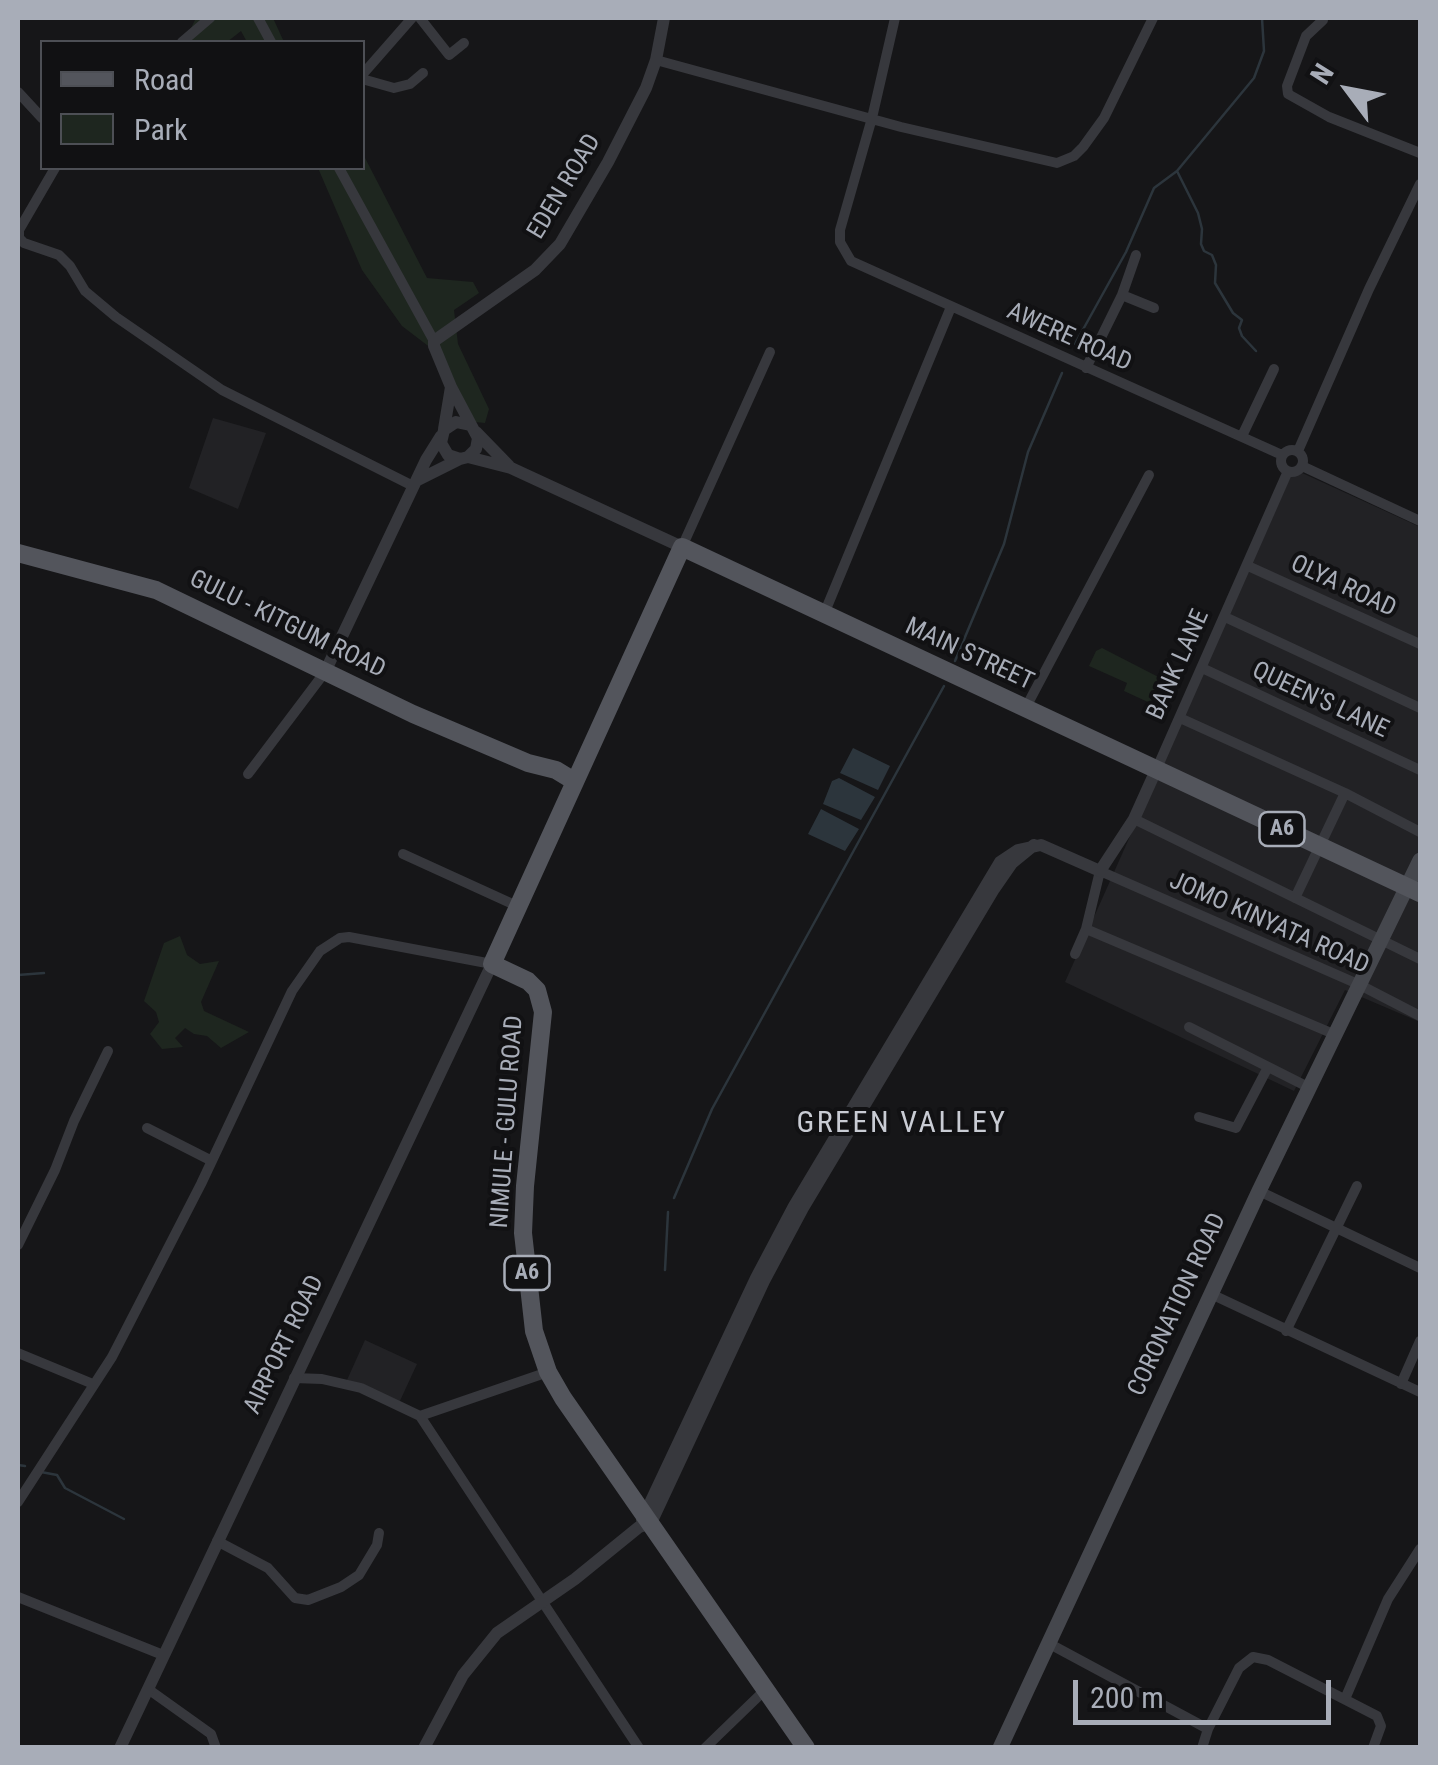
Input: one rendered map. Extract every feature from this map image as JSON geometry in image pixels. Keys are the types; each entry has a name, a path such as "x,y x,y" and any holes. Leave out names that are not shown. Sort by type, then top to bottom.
{"main road":[{"name":"MAIN STREET","path":"682,546 1414,890"},
{"path":"492,964 682,546"},
{"name":"GULU - KITGUM ROAD","path":"18,553 156,590 325,672 528,763 551,773 575,777"},
{"path":"551,773 562,805"},
{"name":"CORONATION ROAD","path":"1000,1748 1259,1191 1382,941 1414,890 1420,860"},
{"name":"NIMULE - GULU ROAD","path":"492,964 528,981 537,990 544,1012 523,1233 534,1330 548,1372 645,1522 806,1748"}],"street":[{"path":"184,40 210,18"},
{"path":"258,18 271,40"},
{"path":"365,74 416,18 449,55 464,43"},
{"name":"EDEN ROAD","path":"434,340 555,252 608,162 656,60 664,18"},
{"path":"872,118 895,18"},
{"path":"656,60 1057,163 1083,147 1104,118 1153,18"},
{"path":"1323,20 1306,36 1287,86 1288,94 1329,117 1420,153"},
{"path":"365,78 394,88 410,84 422,72"},
{"path":"18,92 40,116"},
{"name":"AWERE ROAD","path":"872,118 840,230 844,252 862,268 1282,456"},
{"path":"54,170 19,230 24,243 59,255 85,291 116,318 222,390 416,483"},
{"path":"340,170 434,340 451,387 473,429 510,468"},
{"path":"1298,451 1420,184"},
{"path":"1086,368 1136,255"},
{"path":"1122,294 1154,308"},
{"path":"824,614 951,307"},
{"path":"682,546 770,352"},
{"path":"1242,436 1274,370"},
{"path":"451,387 443,450 510,468"},
{"path":"248,774 325,672 426,460 443,433 456,422 473,429"},
{"path":"416,483 476,449 473,429"},
{"path":"1291,450 1298,451 1303,458 1302,466 1288,471 1282,466 1282,456 1291,450"},
{"path":"1302,466 1420,521"},
{"name":"MAIN STREET","path":"510,468 682,546"},
{"name":"BANK LANE","path":"1100,870 1134,820 1288,471"},
{"path":"1025,708 1149,476"},
{"name":"OLYA ROAD","path":"1248,566 1420,644"},
{"path":"1225,617 1420,708"},
{"name":"QUEEN'S LANE","path":"1202,668 1420,770"},
{"path":"1180,718 1345,793 1420,832"},
{"path":"1295,898 1345,793"},
{"path":"1134,820 1420,959"},
{"path":"424,1748 452,1694 482,1650 506,1625 544,1601 645,1522 829,1155 1000,880 1012,863 1034,845 1054,849 1100,870 1086,929 1075,954"},
{"path":"403,854 516,906"},
{"name":"JOMO KINYATA ROAD","path":"1100,870 1360,985 1420,1016"},
{"path":"1086,929 1336,1035"},
{"path":"18,1502 126,1330 292,991 329,944 349,937 492,964"},
{"name":"AIRPORT ROAD","path":"120,1748 492,964"},
{"path":"1189,1027 1310,1088"},
{"path":"18,1245 108,1051"},
{"path":"1199,1117 1236,1128 1268,1067"},
{"path":"147,1128 212,1161"},
{"path":"1286,1331 1357,1186"},
{"path":"1259,1191 1420,1268"},
{"path":"1211,1294 1420,1392"},
{"path":"1401,1384 1420,1341"},
{"path":"18,1353 93,1384"},
{"path":"420,1416 548,1372"},
{"path":"294,1378 322,1379 361,1388 420,1416 639,1748"},
{"path":"217,1541 268,1568 295,1598 308,1600 341,1587 358,1575 378,1544 379,1533"},
{"path":"1345,1699 1388,1599 1420,1549"},
{"path":"18,1597 164,1655"},
{"path":"1048,1642 1208,1729"},
{"path":"1202,1748 1239,1668 1253,1657 1268,1660 1377,1716 1380,1721 1373,1748"},
{"path":"148,1689 212,1734 216,1748"},
{"path":"705,1748 766,1689"}],"shaded area":[{"path":"213,418 266,433 238,509 189,488"},
{"path":"1300,472 1420,527 1420,1022 1345,990 1294,1091 1065,982 1292,473"},
{"path":"853,748 890,766 878,790 840,773"},
{"path":"839,778 875,797 861,820 823,804 832,781"},
{"path":"821,809 859,829 845,851 808,834"},
{"path":"365,1340 417,1364 399,1403 347,1380"}],"green space":[{"path":"196,18 273,18 283,40 246,40 241,31 230,40 192,40 187,36"},
{"path":"365,158 427,278 473,282 479,293 454,310 458,344 489,409 485,423 475,422 440,355 402,326 362,270 319,170 365,170"},
{"path":"1102,648 1174,685 1163,709 1124,691 1127,683 1089,666 1096,651"},
{"path":"180,936 187,955 200,964 219,961 201,1002 204,1011 249,1032 221,1048 207,1036 185,1028 175,1038 183,1047 162,1049 150,1034 159,1022 156,1012 144,1001 164,943"}],"waterway":[{"path":"1075,344 1126,252 1154,188 1177,171 1254,78 1264,51 1262,18"},
{"path":"1177,171 1198,213 1201,244 1216,265 1215,283 1233,313 1242,320 1242,336 1256,351"},
{"path":"955,661 1004,544 1028,452 1062,373"},
{"path":"674,1198 712,1109 944,686"},
{"path":"18,975 44,973"},
{"path":"665,1270 668,1212"},
{"path":"18,1465 25,1466"},
{"path":"41,1472 57,1475 65,1488 124,1519"}],"district":[{"name":"GREEN VALLEY","path":"902,1124"}]}
